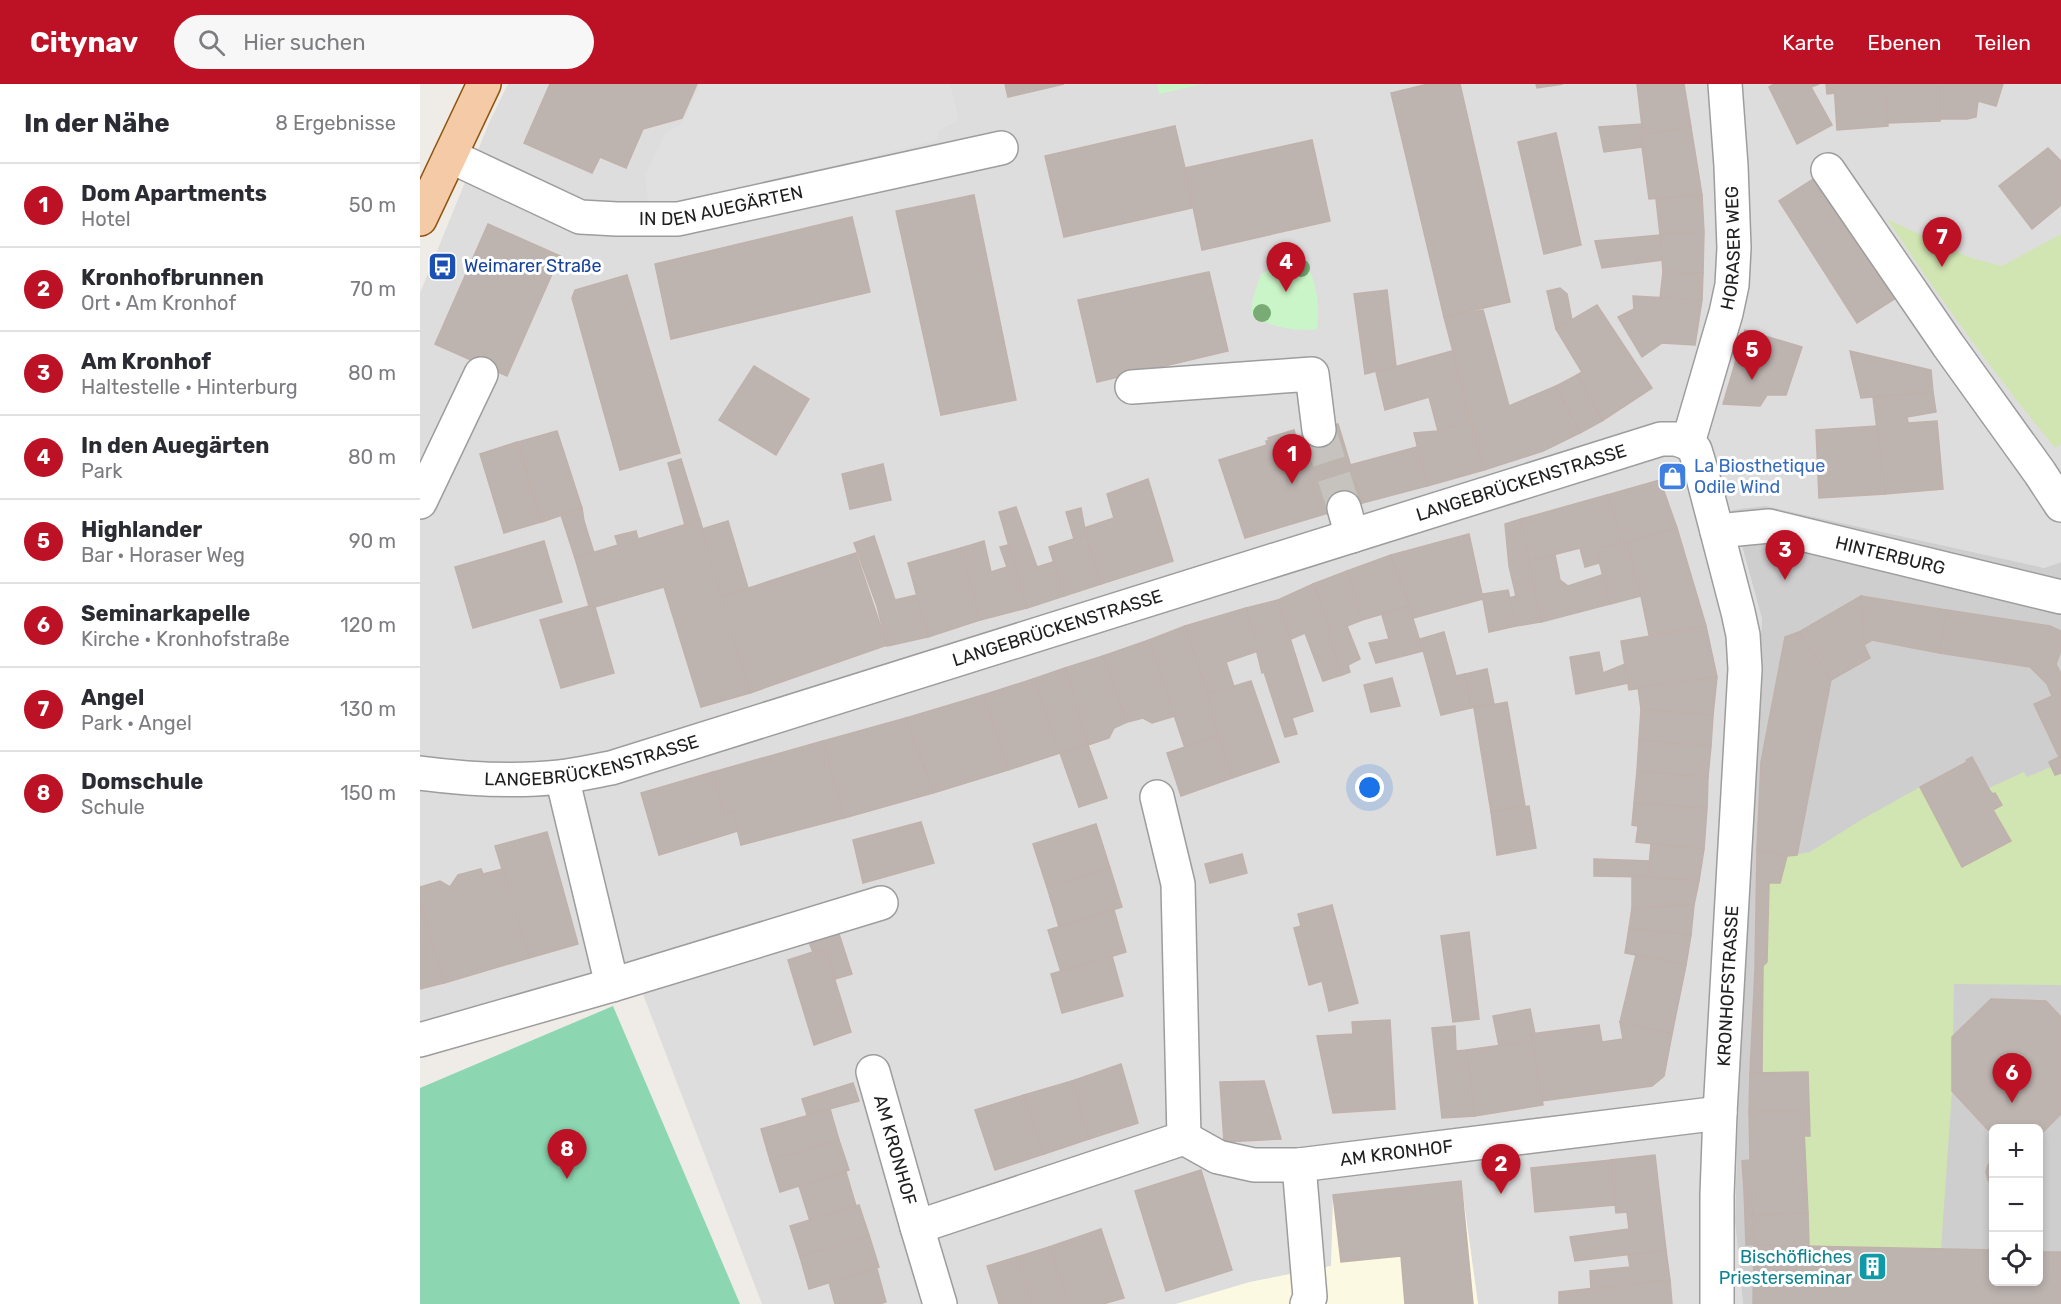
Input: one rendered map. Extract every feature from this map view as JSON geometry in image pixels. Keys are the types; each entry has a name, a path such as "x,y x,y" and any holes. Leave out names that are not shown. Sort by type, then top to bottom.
{"main road":[{"path":"420,219 484,84"}],"street":[{"name":"HORASER WEG","path":"1688,443 1732,285 1734,248 1725,84"},
{"name":"IN DEN AUEGÄRTEN","path":"450,156 580,217 678,219 1001,148"},
{"path":"1828,170 2061,506"},
{"path":"420,502 481,374"},
{"path":"1132,387 1312,374 1319,430"},
{"name":"LANGEBRÜCKENSTRASSE","path":"420,773 500,779 562,777 611,768 651,757 1348,522 1662,439 1676,439 1688,443"},
{"path":"1688,443 1695,450 1717,531"},
{"name":"HINTERBURG","path":"1717,531 1769,526 2061,597"},
{"name":"KRONHOFSTRASSE","path":"1717,531 1743,635 1745,669 1720,1113 1717,1195 1718,1304"},
{"path":"562,777 612,985"},
{"path":"1157,797 1178,884 1184,1138"},
{"path":"420,1040 612,985 881,903"},
{"name":"AM KRONHOF","path":"873,1072 940,1304"},
{"name":"AM KRONHOF","path":"917,1227 1184,1138 1218,1157 1254,1165 1299,1165 1720,1113"},
{"path":"1299,1165 1310,1296 1307,1304"}],"shaded area":[{"path":"508,84 2061,84 2061,562 2044,568 1732,511 1762,619 1743,897 1735,1222 1743,1304 1478,1304 1461,1182 1331,1266 1250,1282 1176,1304 762,1304 641,989 420,1054 420,293 489,123"},
{"path":"700,84 950,84 959,120 938,131 938,140 687,203 649,209 645,175 665,133 682,124"},
{"path":"1765,506 2044,568 2061,562 2061,1304 1743,1304 1735,1222 1743,897 1762,619 1732,510"},
{"path":"1461,1181 1478,1304 1176,1304 1250,1282 1331,1266 1333,1195"}],"green space":[{"path":"1157,84 1204,84 1159,94"},
{"path":"1887,219 1971,258 2002,266 2061,234 2061,444 2055,448 1989,365"},
{"path":"1294,258 1306,263 1313,280 1318,303 1317,329 1283,328 1251,315 1253,298 1261,274"},
{"path":"2051,767 2055,775 2061,773 2061,985 1954,984 1952,1091 1941,1249 1809,1246 1805,1136 1810,1135 1808,1072 1762,1073 1763,966 1767,962 1769,883 1780,883 1787,856 1810,852 1920,787 1962,866 2011,841 1993,810 2002,805 1989,788 2024,772 2027,777"},
{"path":"613,1006 740,1304 420,1304 420,1088"}],"building":[{"path":"550,84 697,84 682,118 643,129 626,168 600,157 592,173 524,143"},
{"path":"1005,84 1064,84 1008,97"},
{"path":"1428,84 1460,84 1510,302 1444,317 1391,93"},
{"path":"1536,84 1563,84 1537,88"},
{"path":"1637,84 1684,84 1691,127 1643,135"},
{"path":"1774,84 1819,84 1811,87 1832,125 1797,144 1769,87"},
{"path":"1826,84 1834,84 1835,93 1827,94"},
{"path":"1834,84 1885,84 1888,126 1837,130"},
{"path":"1885,84 1940,84 1940,121 1888,123"},
{"path":"1940,84 2003,84 1996,106 1978,101 1976,117 1940,119"},
{"path":"1642,124 1642,147 1604,152 1599,127"},
{"path":"1175,126 1192,208 1064,237 1045,156"},
{"path":"1691,127 1702,195 1649,199 1642,147 1643,135"},
{"path":"1556,133 1581,245 1544,254 1518,142"},
{"path":"1312,140 1330,221 1202,250 1185,168"},
{"path":"2048,148 2061,161 2061,205 2032,229 1999,186"},
{"path":"1821,174 1899,296 1857,323 1779,201"},
{"path":"974,195 1016,400 941,415 896,211"},
{"path":"1702,195 1704,232 1660,235 1656,199"},
{"path":"852,217 870,292 671,339 655,264"},
{"path":"488,224 560,256 507,376 435,344"},
{"path":"1704,232 1703,273 1663,272 1660,235"},
{"path":"1660,235 1662,260 1602,268 1595,241"},
{"path":"1209,272 1228,351 1097,382 1078,300"},
{"path":"1663,272 1703,273 1702,300 1660,298"},
{"path":"627,275 680,453 620,470 572,298 575,290"},
{"path":"1560,288 1567,294 1572,320 1556,329 1547,291"},
{"path":"1387,290 1396,366 1365,374 1354,294"},
{"path":"1633,296 1702,300 1695,345 1662,343 1642,357 1618,317 1634,309"},
{"path":"1597,305 1652,388 1602,421 1577,375 1582,372 1556,329"},
{"path":"1483,310 1509,406 1556,386 1580,433 1543,451 1484,470 1444,317"},
{"path":"1745,330 1802,347 1786,395 1767,395 1760,406 1723,404"},
{"path":"1452,351 1470,421 1438,431 1429,397 1385,410 1376,372"},
{"path":"1850,351 1931,370 1933,392 1861,398"},
{"path":"754,366 809,399 776,455 719,420"},
{"path":"1577,375 1602,421 1580,433 1556,386"},
{"path":"1933,392 1936,412 1907,417 1908,423 1937,421 1943,489 1885,494 1873,397"},
{"path":"1470,421 1484,470 1427,486 1414,433 1438,431"},
{"path":"1338,424 1362,503 1245,538 1219,460 1267,445 1268,438 1294,430 1296,437"},
{"path":"1877,426 1885,494 1819,498 1816,430"},
{"path":"557,431 582,508 542,522 518,442"},
{"path":"517,442 541,522 504,533 480,454"},
{"path":"1417,447 1427,486 1362,503 1350,465"},
{"path":"681,459 700,520 685,525 668,463"},
{"path":"883,464 891,500 850,509 842,474"},
{"path":"1148,479 1173,561 1101,584 1084,528 1114,518 1107,494"},
{"path":"1660,480 1677,528 1622,543 1607,495"},
{"path":"1607,495 1622,543 1596,549 1599,563 1585,567 1580,548 1529,561 1521,519"},
{"path":"1016,507 1037,567 1053,562 1064,596 1027,608 999,512"},
{"path":"582,508 594,553 575,558 561,515"},
{"path":"1081,508 1086,535 1074,539 1066,512"},
{"path":"1521,519 1541,622 1516,626 1509,598 1516,596 1509,566 1505,524"},
{"path":"700,520 750,693 701,707 664,587 595,607 589,606 575,558 618,545 615,536 636,531 638,539"},
{"path":"728,521 748,588 721,597 702,529"},
{"path":"1677,528 1706,626 1649,635 1626,542"},
{"path":"1469,534 1483,599 1413,618 1391,555"},
{"path":"1086,535 1101,584 1064,596 1049,547"},
{"path":"874,536 895,600 917,595 928,637 887,646 877,606 854,543"},
{"path":"544,541 562,602 473,628 455,567"},
{"path":"984,541 991,572 1007,567 1000,547 1008,545 1027,608 980,620 961,548"},
{"path":"1626,542 1641,596 1610,604 1596,549"},
{"path":"961,548 980,620 928,637 908,563"},
{"path":"856,553 887,645 750,693 721,597"},
{"path":"1391,555 1409,606 1362,620 1347,571"},
{"path":"1555,555 1560,580 1568,586 1602,575 1610,604 1541,622 1529,561"},
{"path":"1347,571 1362,620 1347,626 1360,659 1348,665 1350,672 1342,675 1327,632 1331,631 1313,584"},
{"path":"1313,584 1331,631 1327,632 1342,675 1323,681 1305,633 1291,639 1278,600"},
{"path":"1508,590 1516,626 1489,632 1482,594"},
{"path":"1861,596 1947,610 1940,653 1872,640 1864,645"},
{"path":"1861,596 1864,645 1870,658 1831,680 1799,632"},
{"path":"1278,600 1313,711 1292,718 1297,734 1285,737 1264,672 1262,673 1246,608"},
{"path":"589,606 595,607 614,673 561,688 540,620"},
{"path":"1409,606 1423,651 1376,663 1369,643 1389,639 1382,615"},
{"path":"1246,608 1258,651 1226,662 1234,687 1208,694 1185,626"},
{"path":"1947,610 2050,626 2061,631 2061,651 2056,664 2061,674 2061,692 2052,696 2047,684 2030,667 1940,653"},
{"path":"1185,626 1208,694 1218,736 1185,748 1149,640"},
{"path":"1706,626 1717,677 1629,690 1621,641"},
{"path":"1444,632 1456,676 1465,674 1471,708 1441,715 1420,639"},
{"path":"1799,632 1831,680 1797,855 1787,856 1757,850 1761,762 1785,637"},
{"path":"1149,640 1175,716 1152,723 1143,718 1127,722 1103,656"},
{"path":"1599,652 1603,673 1625,664 1629,683 1576,694 1570,657"},
{"path":"1103,656 1127,722 1114,728 1109,738 1088,745 1065,668"},
{"path":"1065,668 1088,745 1060,753 1033,679"},
{"path":"1487,669 1494,704 1471,708 1465,674"},
{"path":"1717,677 1713,715 1641,709 1638,687"},
{"path":"1392,678 1400,706 1371,712 1364,685"},
{"path":"1033,679 1060,753 1008,770 983,695"},
{"path":"1251,681 1279,762 1232,778 1218,736 1208,694"},
{"path":"2061,692 2061,773 2055,775 2049,762 2059,757 2034,704"},
{"path":"983,695 1008,770 933,793 906,718"},
{"path":"1507,702 1525,806 1491,812 1474,708"},
{"path":"1641,709 1713,715 1711,746 1639,740"},
{"path":"906,718 933,793 844,818 823,741"},
{"path":"1218,736 1232,778 1181,796 1167,753"},
{"path":"1639,740 1711,746 1708,777 1637,771"},
{"path":"823,741 844,818 741,845 733,812 724,815 713,772"},
{"path":"1088,745 1107,798 1079,807 1060,753"},
{"path":"1972,757 1990,791 1995,793 2002,805 1993,810 2011,841 1962,867 1920,787 1967,762 1966,760"},
{"path":"1637,771 1708,777 1707,808 1634,803"},
{"path":"713,772 724,815 733,812 738,831 659,855 641,793"},
{"path":"1634,803 1707,808 1704,849 1636,842 1638,826 1632,825"},
{"path":"1529,806 1536,848 1497,855 1491,812"},
{"path":"921,822 934,863 863,883 853,840"},
{"path":"1096,824 1110,868 1047,887 1033,844"},
{"path":"547,832 578,944 529,958 495,846"},
{"path":"1651,844 1704,849 1699,881 1648,877"},
{"path":"1757,850 1787,856 1780,883 1769,883 1767,962 1763,966 1762,1073 1750,1073 1755,970"},
{"path":"1242,854 1247,873 1210,883 1205,864"},
{"path":"1594,859 1649,861 1648,877 1594,876"},
{"path":"1110,868 1122,907 1059,927 1047,887"},
{"path":"481,869 483,874 503,869 529,958 444,983 420,901 420,887 440,881 450,887 458,875"},
{"path":"1632,876 1699,881 1694,905 1632,908"},
{"path":"420,901 444,983 420,989"},
{"path":"1332,905 1358,1003 1329,1011 1322,981 1309,985 1294,928 1301,926 1298,914"},
{"path":"1694,905 1691,935 1629,928 1632,908"},
{"path":"1114,910 1126,952 1061,972 1048,930"},
{"path":"1629,928 1691,935 1686,965 1625,953"},
{"path":"1469,932 1479,1019 1453,1022 1441,936"},
{"path":"839,934 852,974 835,979 825,948 813,952 809,942"},
{"path":"825,948 851,1032 814,1045 788,960"},
{"path":"1636,955 1686,965 1672,1034 1620,1022"},
{"path":"1112,956 1123,996 1062,1013 1051,974"},
{"path":"1991,999 2046,1001 2061,1017 2061,1114 2043,1132 2043,1124 1989,1124 1988,1130 1952,1091 1952,1037"},
{"path":"1530,1009 1535,1034 1531,1034 1532,1041 1499,1046 1493,1016"},
{"path":"1390,1020 1395,1109 1333,1113 1317,1036 1353,1034 1352,1022"},
{"path":"1620,1022 1672,1034 1664,1076 1652,1086 1542,1101 1531,1034 1599,1025 1602,1042 1623,1039"},
{"path":"1455,1026 1456,1051 1467,1050 1475,1116 1442,1118 1432,1028"},
{"path":"1532,1041 1543,1105 1475,1116 1467,1050"},
{"path":"1121,1064 1138,1123 1089,1139 1072,1081"},
{"path":"1808,1072 1810,1136 1805,1136 1803,1110 1749,1112 1750,1073"},
{"path":"1072,1081 1089,1139 1044,1154 1024,1095"},
{"path":"1264,1081 1281,1139 1224,1142 1220,1082"},
{"path":"853,1083 859,1101 807,1115 802,1099"},
{"path":"1024,1095 1044,1154 995,1170 975,1110"},
{"path":"830,1109 839,1140 770,1160 761,1129"},
{"path":"1803,1110 1808,1213 1752,1215 1752,1189 1744,1189 1742,1161 1750,1160 1749,1112"},
{"path":"839,1140 849,1170 780,1192 770,1160"},
{"path":"1655,1155 1666,1250 1575,1261 1570,1237 1629,1229 1627,1212 1616,1213 1611,1160"},
{"path":"1611,1160 1615,1205 1535,1212 1531,1168"},
{"path":"1989,1164 1989,1181 1986,1172"},
{"path":"1201,1170 1232,1270 1166,1291 1135,1191"},
{"path":"846,1172 856,1206 810,1221 799,1186"},
{"path":"1461,1181 1473,1304 1405,1304 1401,1256 1341,1262 1333,1195"},
{"path":"1744,1189 1752,1189 1754,1245 1746,1245"},
{"path":"859,1205 869,1235 800,1257 790,1226"},
{"path":"1808,1213 1809,1246 1754,1245 1752,1215"},
{"path":"1101,1229 1124,1298 1103,1304 1068,1304 1049,1247"},
{"path":"869,1235 879,1267 809,1289 800,1257"},
{"name":"Bischöfliches Priesterseminar","path":"1754,1245 1989,1250 1989,1286 2043,1286 2043,1252 2061,1252 2061,1304 1753,1304"},
{"path":"1049,1247 1068,1304 1033,1304 1017,1257"},
{"path":"1666,1250 1670,1280 1591,1290 1590,1271 1630,1267 1628,1255"},
{"path":"1017,1257 1033,1304 999,1304 987,1266"},
{"path":"877,1269 886,1302 835,1304 829,1282"},
{"path":"1670,1280 1672,1304 1559,1304 1559,1292"}],"tunnel":[{"path":"1319,430 1344,508"}],"place":[{"name":"Weimarer Straße","path":"443,266"},
{"name":"Angel","path":"1942,267"},
{"name":"In den Auegärten","path":"1286,292"},
{"name":"Highlander","path":"1752,380"},
{"name":"La Biosthetique Odile Wind","path":"1673,476"},
{"name":"Dom Apartments","path":"1292,484"},
{"name":"Am Kronhof","path":"1785,580"},
{"name":"Seminarkapelle","path":"2012,1103"},
{"name":"Domschule","path":"567,1179"},
{"name":"Kronhofbrunnen","path":"1501,1194"},
{"name":"Bischöfliches Priesterseminar","path":"1873,1267"}]}
